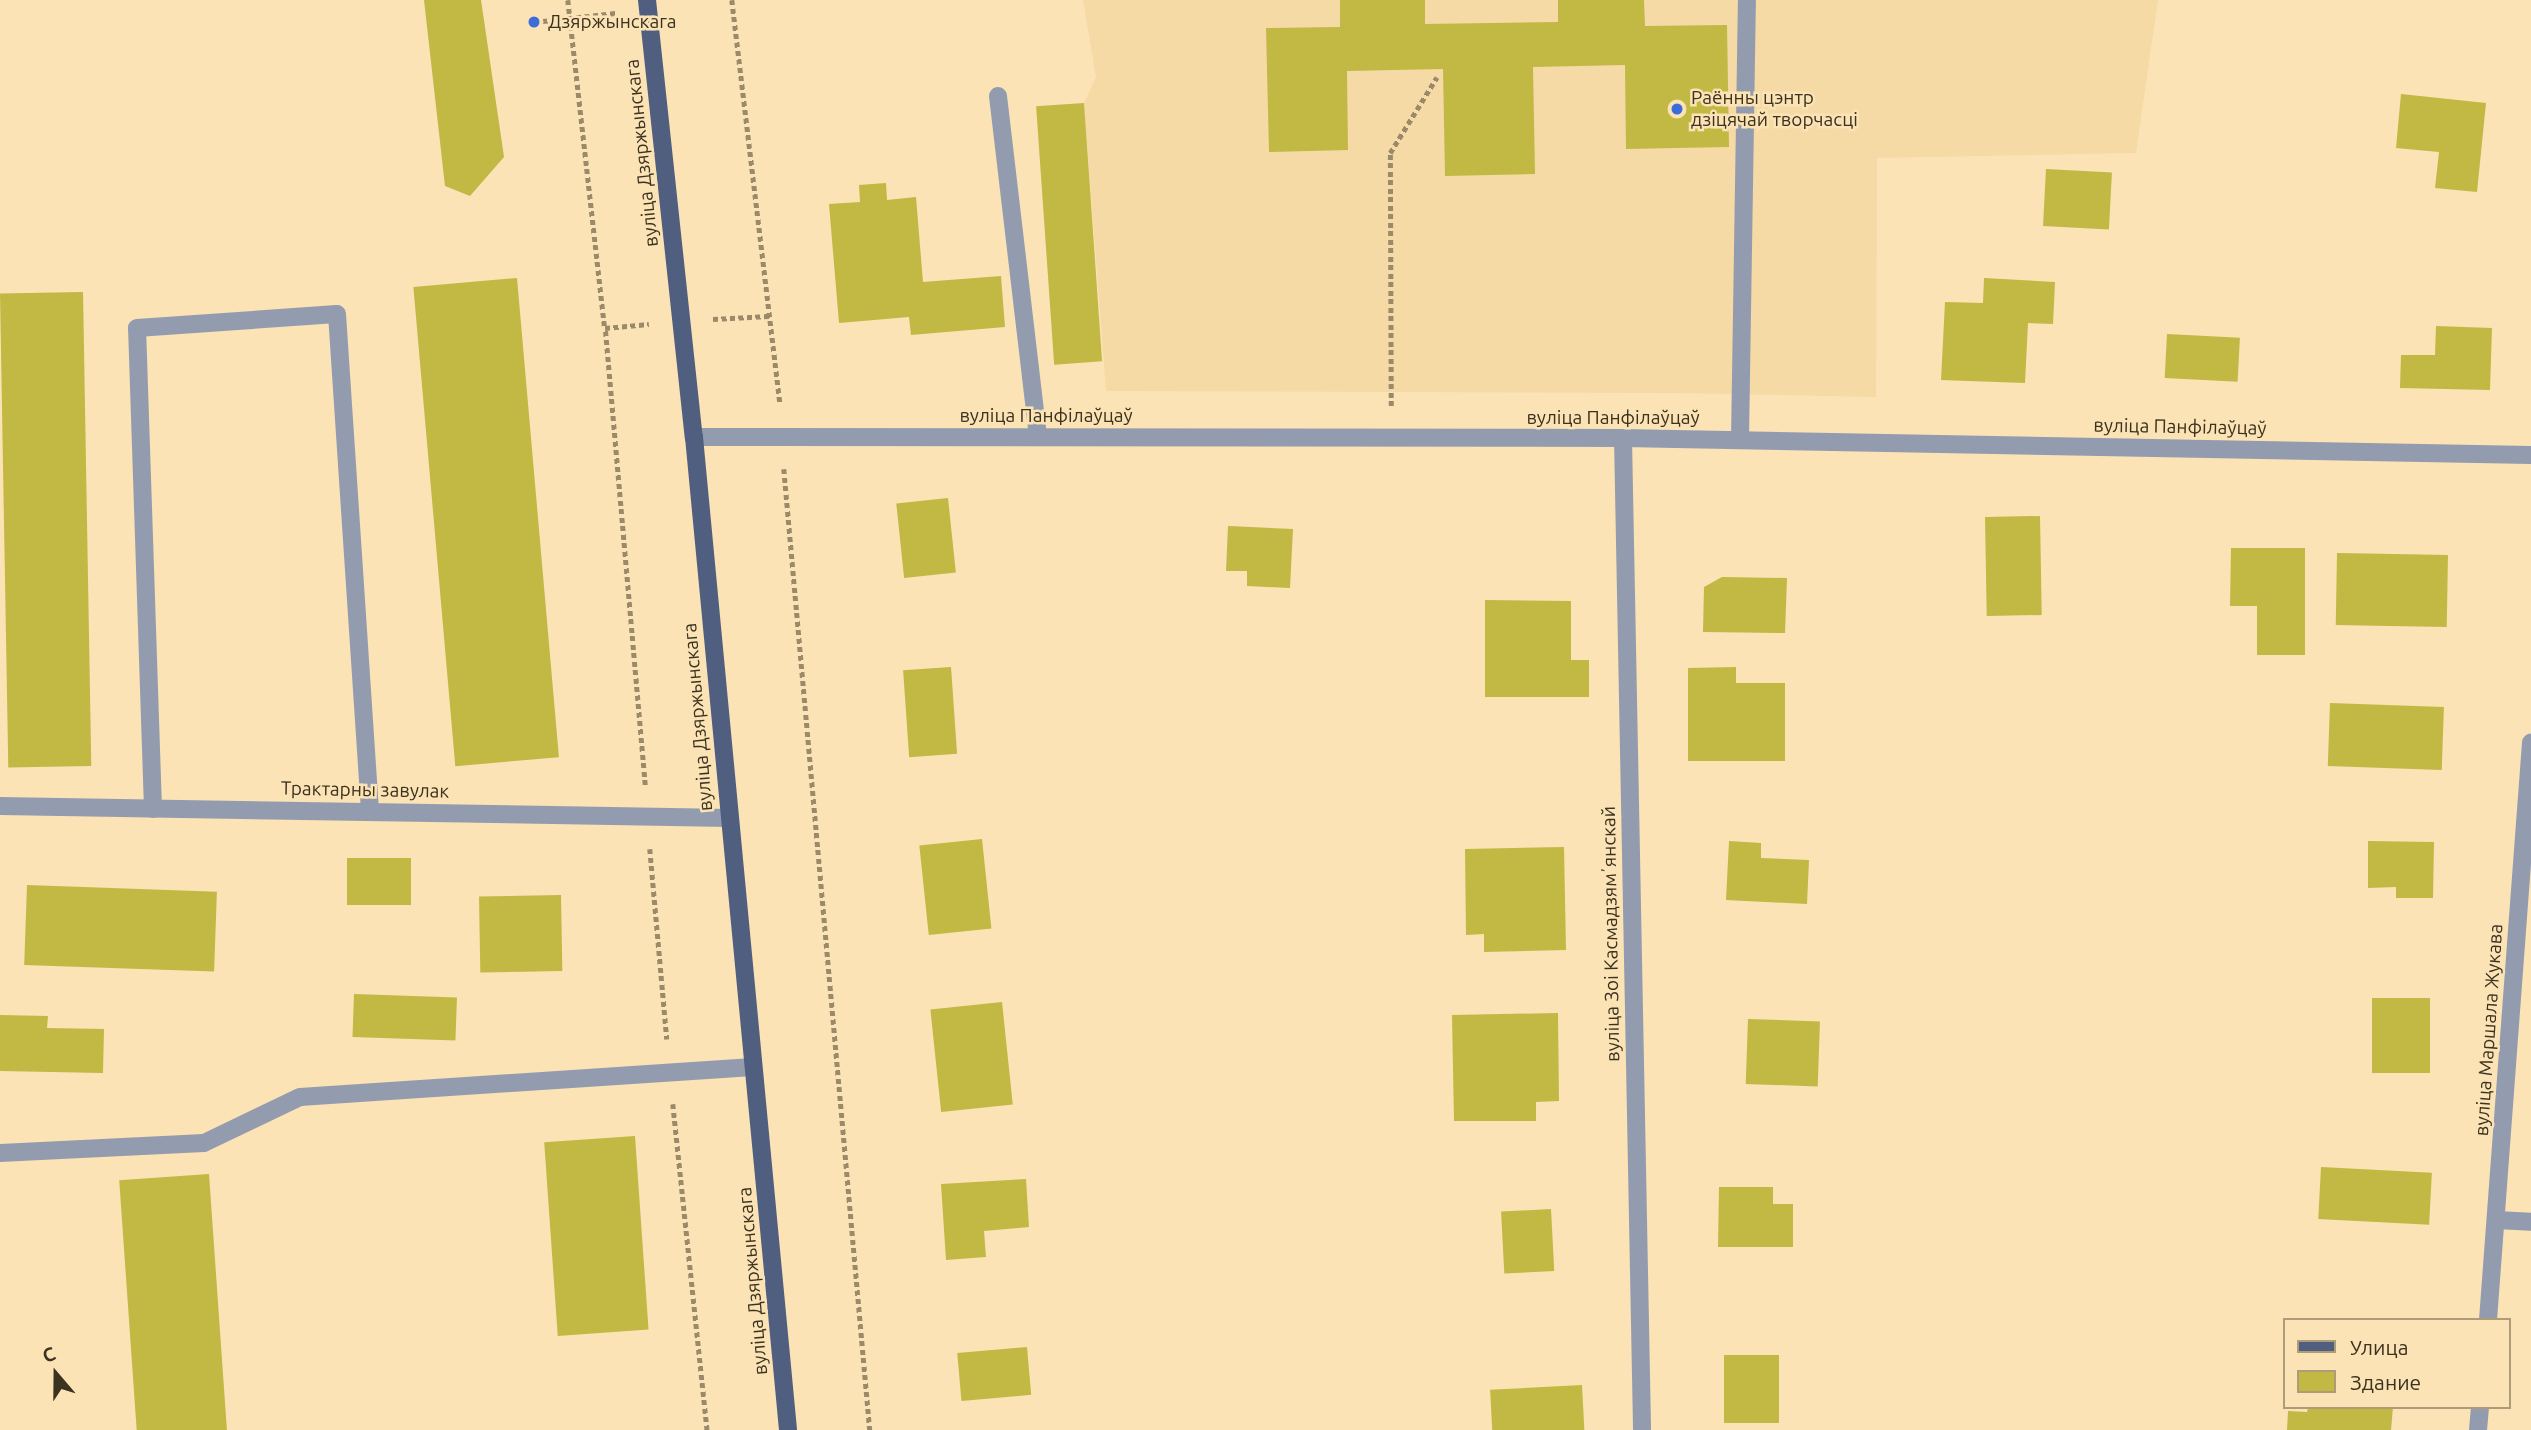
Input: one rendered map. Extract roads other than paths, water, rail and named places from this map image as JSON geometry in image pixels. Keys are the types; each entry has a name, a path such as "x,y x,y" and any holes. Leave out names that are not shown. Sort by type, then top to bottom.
{"main road":[{"name":"вуліца Дзяржынскага","path":"647,5 694,437 788,1430"}],"street":[{"path":"1740,440 1747,0"},
{"path":"998,96 1038,437"},
{"path":"153,809 137,328 337,314 370,810"},
{"name":"вуліца Панфілаўцаў","path":"694,437 1623,438 2531,455"},
{"name":"вуліца Зоі Касмадзямʼянскай","path":"1623,438 1642,1430"},
{"name":"вуліца Маршала Жукава","path":"2488,1318 2531,743"},
{"name":"Трактарны завулак","path":"0,806 729,818"},
{"path":"0,1153 204,1143 300,1097 753,1066"},
{"path":"2496,1220 2531,1222"},
{"path":"2478,1430 2480,1409"}],"place":[{"name":"Дзяржынскага","path":"534,22"},
{"name":"Раённы цэнтр дзіцячай творчасці","path":"1677,109"}]}
